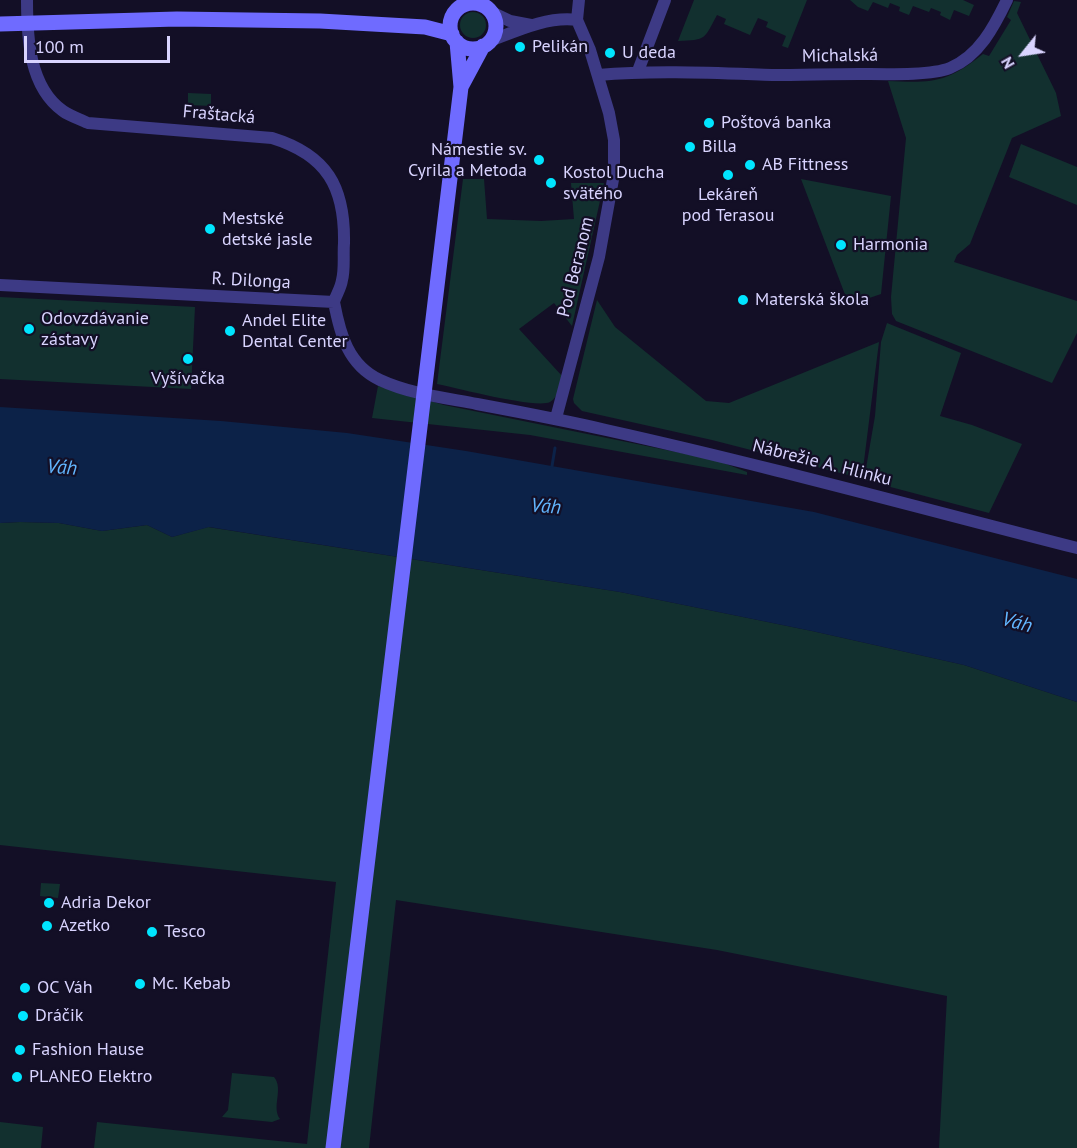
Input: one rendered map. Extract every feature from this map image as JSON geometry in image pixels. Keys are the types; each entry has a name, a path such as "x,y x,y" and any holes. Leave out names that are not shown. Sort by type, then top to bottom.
{"main road":[{"path":"425,27 469,3 484,5 494,17 495,29 460,87"},
{"path":"333,1148 460,87 454,38 450,28 456,9"},
{"path":"0,24 177,19 326,21 425,27 454,38 470,48 486,44"}],"street":[{"name":"Fraštacká","path":"27,0 28,43 36,73 54,103 68,114 88,123 272,138 297,147 316,161 326,171 336,188 344,220 342,280 334,302"},
{"path":"486,44 532,26 566,18 577,20 579,0"},
{"path":"638,71 665,0"},
{"name":"Michalská","path":"598,75 638,71 801,75 938,71 960,63 977,49 988,36 1007,0"},
{"path":"484,5 510,21 532,26"},
{"name":"Pod Beranom","path":"556,418 598,257 612,190 614,140 608,110 598,75 577,20"},
{"name":"R. Dilonga","path":"0,285 334,302"},
{"name":"Nábrežie A. Hlinku","path":"334,302 340,336 356,362 379,380 449,399 556,418 798,475 1077,548"}],"green space":[{"path":"694,0 807,0 788,48 782,46 786,36 766,27 768,22 758,18 750,35 724,24 726,19 717,15 704,37 678,41"},
{"path":"850,0 963,0 974,5 969,16 954,10 950,20 940,15 941,12 931,8 929,12 913,6 909,15 899,11 900,7 890,3 888,8 873,2 868,11 858,7"},
{"path":"1014,1 1021,2 1017,13 1056,93 1061,116 1012,138 970,244 957,255 954,262 1077,301 1077,333 1052,383 896,321 892,314 891,297 906,138 888,81 916,82 938,79 959,71 983,54 989,56 1011,20 1007,17"},
{"path":"473,12 482,16 486,25 482,34 473,38 464,34 460,25 464,16"},
{"path":"188,93 211,94 211,106 188,105"},
{"path":"1021,144 1077,167 1077,205 1009,177"},
{"path":"463,179 484,179 487,219 541,221 574,219 571,183 604,183 572,326 554,303 519,329 563,377 557,394 550,402 529,403 437,384"},
{"path":"801,179 891,196 881,294 849,305"},
{"path":"0,297 195,307 191,389 0,379"},
{"path":"597,300 615,327 706,401 729,403 879,342 862,477 582,411 573,399"},
{"path":"887,323 961,353 940,416 972,425 1022,444 989,513 864,480 875,416 881,342"},
{"path":"378,386 444,405 721,462 747,472 747,475 530,435 372,418"},
{"path":"0,523 59,523 102,531 147,525 172,537 208,527 620,592 964,665 1077,702 1077,1148 939,1148 947,996 717,950 396,900 369,1148 94,1148 97,1122 307,1144 336,882 0,845"},
{"path":"41,883 60,884 58,898 40,896"},
{"path":"232,1073 274,1077 278,1087 277,1109 280,1119 272,1122 222,1117 228,1110"},
{"path":"0,1122 43,1127 41,1148 0,1148"}],"water":[{"name":"Váh","path":"0,407 221,421 347,433 466,451 814,512 1077,579 1077,702 964,665 620,592 209,527 172,537 147,525 102,531 59,523 0,523"}],"waterway":[{"path":"552,466 555,448"}],"place":[{"name":"Pelikán","path":"520,47"},
{"name":"U deda","path":"610,53"},
{"name":"Poštová banka","path":"709,123"},
{"name":"Billa","path":"690,147"},
{"name":"Námestie sv. Cyrila a Metoda","path":"539,160"},
{"name":"AB Fittness","path":"750,165"},
{"name":"Lekáreň pod Terasou","path":"728,175"},
{"name":"Kostol Ducha svätého","path":"551,183"},
{"name":"Mestské detské jasle","path":"210,229"},
{"name":"Harmonia","path":"841,245"},
{"name":"Materská škola","path":"743,300"},
{"name":"Odovzdávanie zástavy","path":"29,329"},
{"name":"Andel Elite Dental Center","path":"230,331"},
{"name":"Vyšívačka","path":"188,359"},
{"name":"Adria Dekor","path":"49,903"},
{"name":"Azetko","path":"47,926"},
{"name":"Tesco","path":"152,932"},
{"name":"Mc. Kebab","path":"140,984"},
{"name":"OC Váh","path":"25,988"},
{"name":"Dráčik","path":"23,1016"},
{"name":"Fashion Hause","path":"20,1050"},
{"name":"PLANEO Elektro","path":"17,1077"}]}
